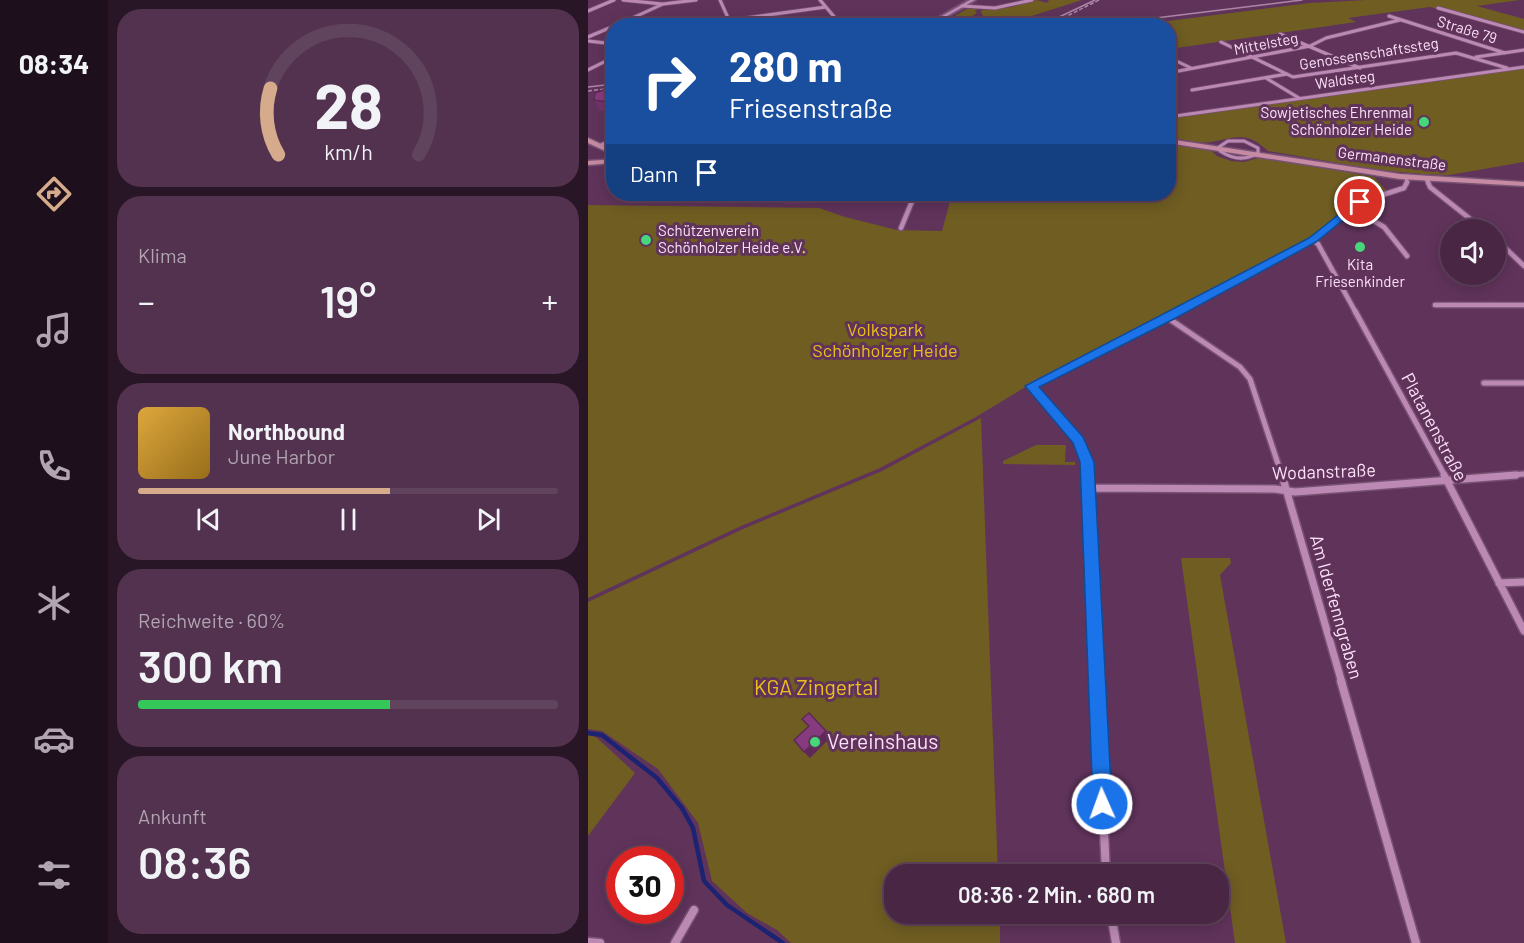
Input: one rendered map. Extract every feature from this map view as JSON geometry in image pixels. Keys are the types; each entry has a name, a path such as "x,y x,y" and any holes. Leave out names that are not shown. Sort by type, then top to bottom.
{"main road":[{"path":"588,140 606,150"},
{"name":"Germanenstraße","path":"1176,142 1406,177 1522,185"},
{"path":"588,163 606,162"}],"street":[{"path":"588,11 614,0"},
{"path":"623,0 663,4 696,0"},
{"path":"720,0 728,18"},
{"path":"820,0 835,18"},
{"path":"940,18 973,0"},
{"path":"962,6 995,8 1032,0"},
{"path":"632,18 663,4"},
{"path":"744,18 826,7"},
{"path":"1438,8 1524,32"},
{"name":"Straße 79","path":"1389,16 1504,53"},
{"name":"Mittelsteg","path":"1176,72 1310,46 1326,38 1400,20"},
{"path":"588,39 606,30"},
{"path":"1280,34 1360,68"},
{"path":"588,39 606,42"},
{"path":"1221,42 1287,74"},
{"path":"1473,58 1524,50"},
{"name":"Genossenschaftssteg","path":"1192,90 1287,74 1302,77 1456,53 1510,69"},
{"path":"588,69 606,61"},
{"path":"1176,61 1192,69"},
{"name":"Waldsteg","path":"1176,116 1524,67"},
{"name":"Genossenschaftssteg","path":"1266,78 1300,99"},
{"path":"599,146 606,142"},
{"path":"1106,864 1087,462 1083,448 1031,386 1168,318 1313,240 1352,208 1370,198 1404,188 1407,184 1406,177"},
{"path":"1426,179 1431,187 1470,219"},
{"path":"901,228 912,201"},
{"path":"1352,208 1381,222 1397,239 1407,256"},
{"name":"Platanenstraße","path":"1313,240 1318,244 1445,479 1524,631"},
{"path":"1506,247 1524,266"},
{"path":"1435,305 1524,305"},
{"name":"Am Iderfenngraben","path":"1168,318 1246,372 1287,490 1416,943"},
{"path":"1484,383 1524,383"},
{"name":"Wodanstraße","path":"1089,488 1287,490 1294,492 1524,474"},
{"path":"1499,583 1524,582"},
{"path":"675,943 694,910"},
{"path":"1113,924 1116,943"},
{"path":"588,942 600,943"}],"green space":[{"path":"1036,0 1047,3 1049,0 1082,0 1025,18 980,18 983,15 982,10 1012,7"},
{"path":"1366,0 1520,0 1477,6 1524,19 1524,31 1430,7 1348,18 1356,22 1176,48 1176,20 1310,3"},
{"path":"967,9 978,9 975,11 977,13 969,18 951,18"},
{"path":"1524,68 1524,162 1449,175 1379,170 1268,151 1253,140 1241,137 1206,142 1176,138 1176,117"},
{"name":"Volkspark Schönholzer Heide","path":"1176,145 1209,149 1217,156 1231,161 1244,162 1262,157 1374,177 1387,191 1356,202 1313,237 1027,386 976,417 880,468 741,526 588,598 588,205 819,208 897,230 942,231 950,201 1176,201"},
{"name":"KGA Zingertal","path":"981,418 998,864 884,864 884,924 1000,924 1000,943 791,943 777,930 747,913 712,881 698,823 658,769 602,731 588,729 588,602 743,529 882,471"},
{"path":"1036,445 1066,445 1065,462 1075,462 1075,465 1003,464 1003,461"},
{"path":"1181,558 1230,558 1231,563 1220,575 1286,943 1235,943 1229,900 1229,864 1224,864"},
{"path":"588,735 596,737 635,773 588,836"}],"building":[{"path":"606,89 606,102 594,100 595,93"},
{"path":"809,713 826,731 804,752 794,740 809,726 802,719"}],"waterway":[{"path":"588,733 602,735 657,778 682,808 693,828 704,881 727,905 783,943"}],"tram line":[{"path":"1057,18 1095,0"},
{"path":"1155,18 1302,0"},
{"path":"588,87 606,85"}],"railway":[{"path":"1063,18 1099,0"},
{"path":"588,91 606,89"}],"place":[{"name":"Sowjetisches Ehrenmal Schönholzer Heide","path":"1424,122"},
{"name":"Schützenverein Schönholzer Heide e.V.","path":"646,240"},
{"name":"Kita Friesenkinder","path":"1360,247"},
{"name":"Vereinshaus","path":"815,742"}],"route":[{"path":"1102,804 1087,462 1083,448 1078,441 1031,386 1168,318 1313,240 1360,202"}]}
